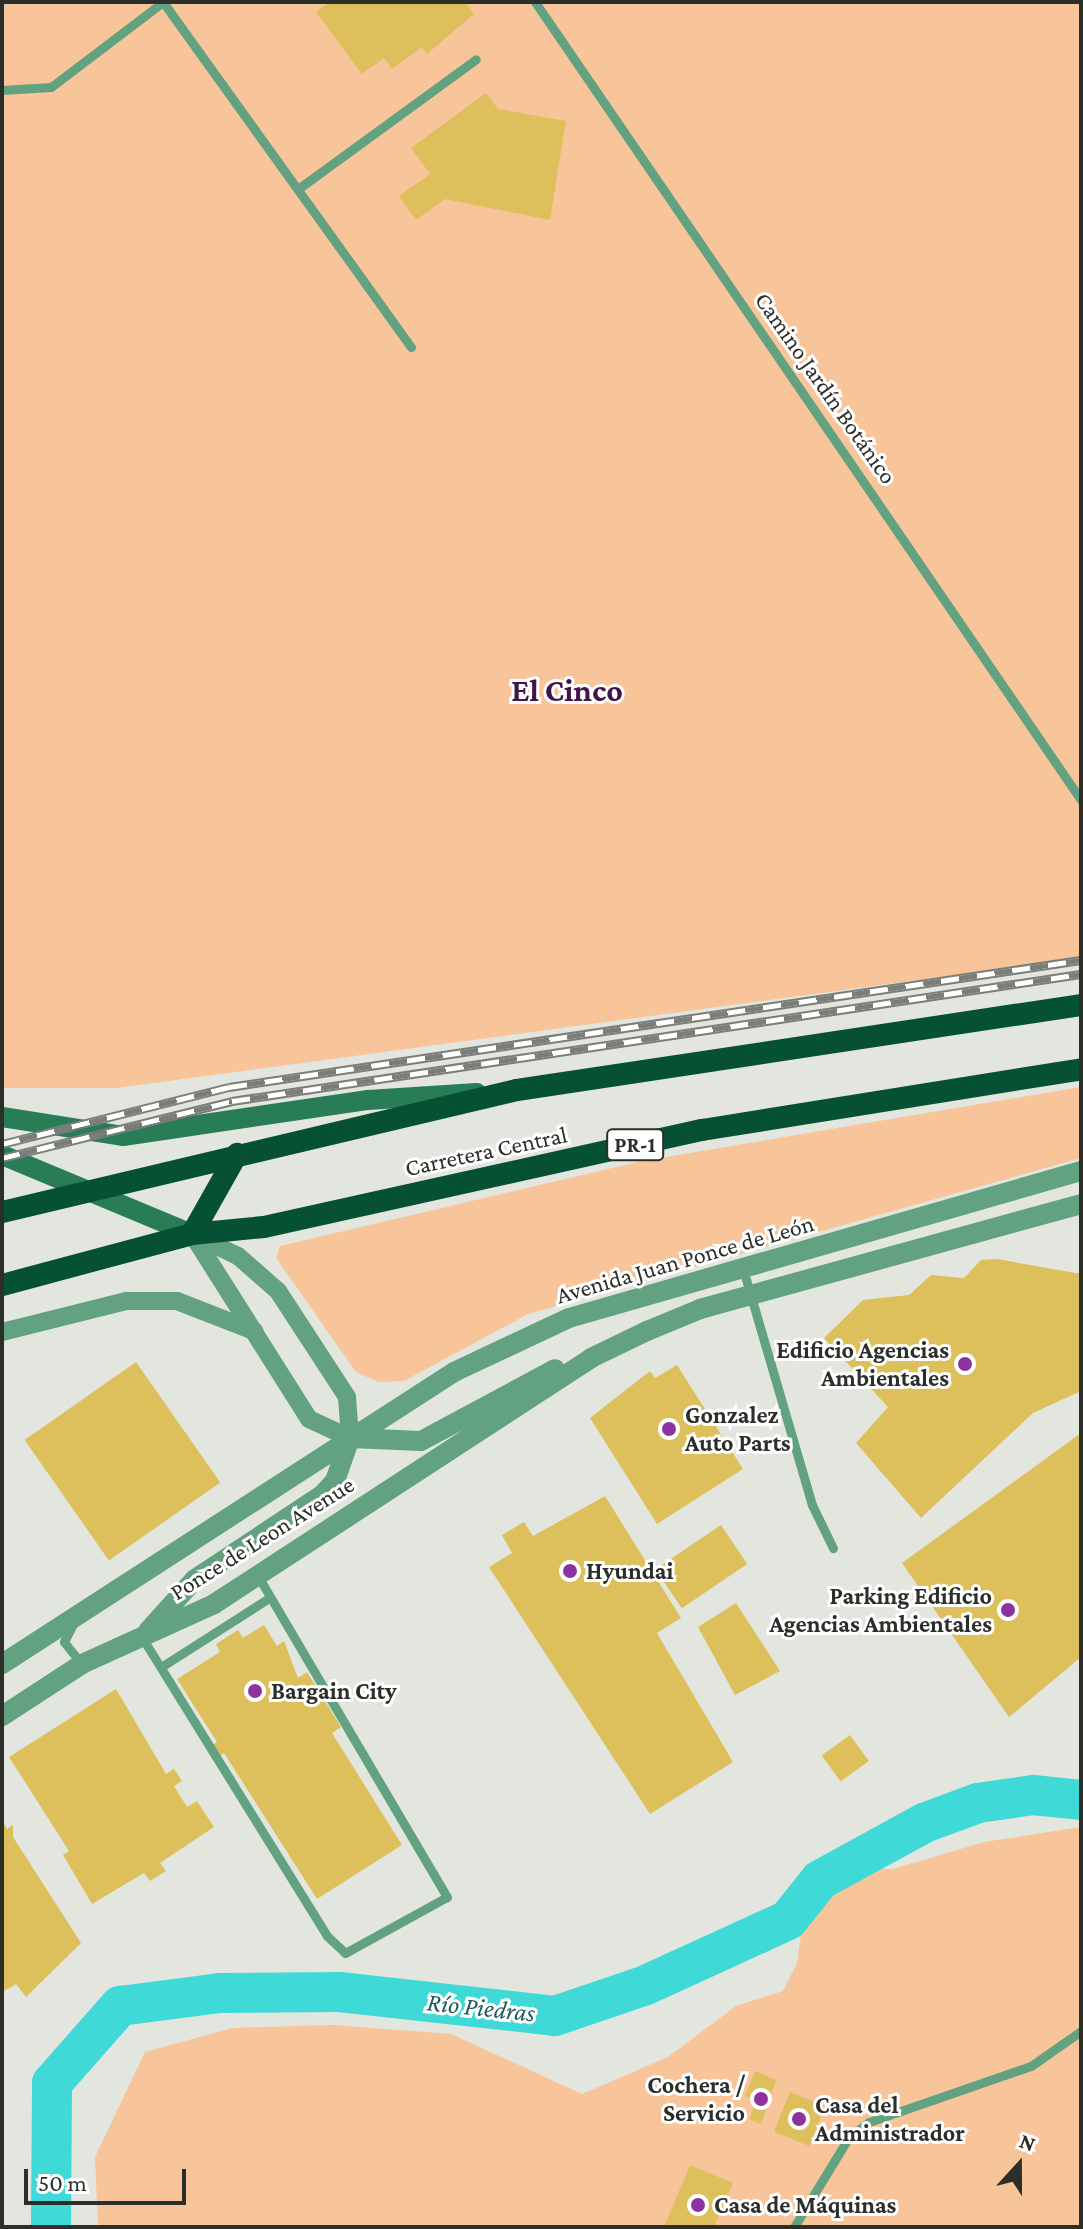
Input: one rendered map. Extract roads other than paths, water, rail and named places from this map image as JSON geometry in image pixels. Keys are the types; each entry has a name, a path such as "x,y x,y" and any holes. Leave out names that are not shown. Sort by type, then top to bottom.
{"highway":[{"path":"2,1212 83,1189 517,1090 1081,1005"},
{"name":"Carretera Central","path":"2,1285 192,1234 264,1227 702,1130 1081,1069"},
{"path":"192,1234 237,1154"}],"main road":[{"path":"2,1117 123,1136 368,1100 517,1090"},
{"path":"2,1155 192,1234"}],"street":[{"name":"Avenida Juan Ponce de León","path":"78,1615 454,1372 569,1318 1081,1171"},
{"path":"257,1575 591,1358 700,1309 1081,1204"},
{"path":"192,1234 259,1334 309,1419 350,1438 421,1441 558,1367 591,1358"},
{"path":"141,1639 195,1579 322,1495 350,1438 347,1397 278,1291 238,1256 192,1234"},
{"path":"2,1332 139,1301 177,1301 259,1334"},
{"name":"Ponce de Leon Avenue","path":"2,1716 82,1664 141,1639 257,1575"},
{"path":"2,1664 78,1615"}],"lane":[{"path":"2,90 51,87 163,2 411,347"},
{"name":"Camino Jardín Botánico","path":"535,2 1081,800"},
{"path":"298,189 476,59"},
{"path":"743,1269 812,1505 833,1548"},
{"path":"141,1639 327,1936 345,1953 447,1897 257,1575"},
{"path":"161,1667 269,1598"},
{"path":"78,1615 64,1642 82,1664"},
{"path":"794,2227 849,2137 869,2122 1019,2071 1081,2031"}],"waterway":[{"name":"Río Piedras","path":"51,2227 52,2083 120,2006 220,1993 339,1992 555,2016 646,1985 788,1920 820,1880 924,1823 978,1803 1033,1795 1081,1800"}],"railway":[{"path":"2,1144 229,1087 1081,960"},
{"path":"2,1158 232,1101 1081,974"}],"place":[{"name":"Edificio Agencias Ambientales","path":"965,1364"},
{"name":"Gonzalez Auto Parts","path":"669,1429"},
{"name":"Hyundai","path":"570,1571"},
{"name":"Parking Edificio Agencias Ambientales","path":"1008,1610"},
{"name":"Bargain City","path":"255,1691"},
{"name":"Cochera / Servicio","path":"761,2099"},
{"name":"Casa del Administrador","path":"799,2119"},
{"name":"Casa de Máquinas","path":"698,2205"}],"district":[{"name":"El Cinco","path":"567,690"}]}
